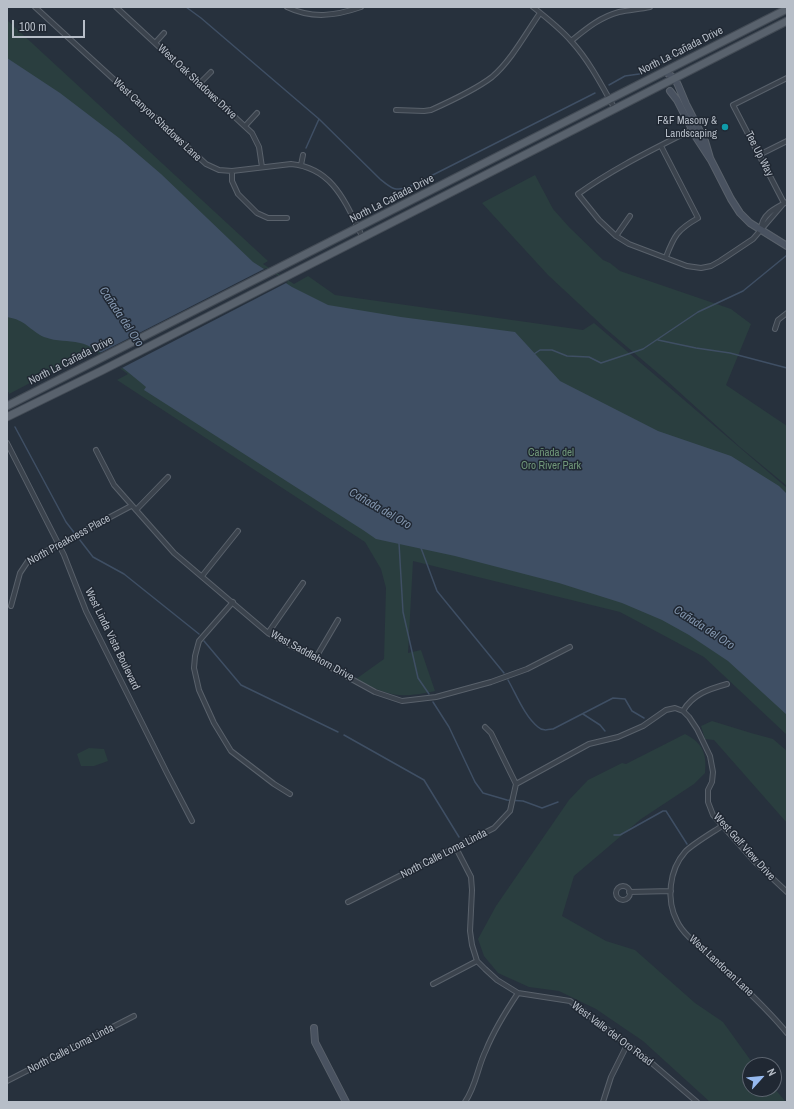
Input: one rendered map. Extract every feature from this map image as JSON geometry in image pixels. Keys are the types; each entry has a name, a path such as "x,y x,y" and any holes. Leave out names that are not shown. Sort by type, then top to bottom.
{"main road":[{"name":"North La Cañada Drive","path":"7,406 666,72 787,9"},
{"name":"North La Cañada Drive","path":"7,417 363,238 787,21"}],"street":[{"name":"West Canyon Shadows Lane","path":"35,7 197,157 212,168 232,171 291,164 301,165 319,173 331,182 341,194 363,238"},
{"name":"West Oak Shadows Drive","path":"116,7 252,133 257,142 262,167"},
{"path":"287,7 310,15 346,12 361,7"},
{"path":"533,7 558,27 571,41 592,69 615,109"},
{"path":"571,41 588,27 607,16 620,12 650,7"},
{"path":"396,110 418,112 432,110 492,77 509,58 540,13"},
{"path":"155,43 164,33"},
{"path":"199,84 211,72"},
{"path":"666,72 674,79 683,107 695,128 703,149 711,160 736,207 750,223 787,246"},
{"path":"666,72 666,83 674,101 683,107"},
{"name":"Tee Up Way","path":"785,203 733,105 787,78"},
{"path":"245,126 257,113"},
{"path":"695,128 610,172 578,194 599,220 616,236 629,244 687,266 704,268 720,261 753,239 785,203"},
{"path":"759,155 787,141"},
{"path":"661,146 698,218 680,230 673,240 666,258"},
{"path":"301,165 303,156"},
{"path":"232,171 232,181 238,194 258,213 268,218 287,218"},
{"path":"616,236 630,216"},
{"path":"775,329 778,320 787,313"},
{"name":"West Linda Vista Boulevard","path":"7,443 69,565 86,611 169,779 192,821"},
{"name":"West Saddlehorn Drive","path":"96,450 114,485 174,553 268,632 375,692 402,701 436,697 491,682 527,669 570,647"},
{"path":"136,510 168,477"},
{"name":"North Preakness Place","path":"11,606 16,592 17,581 24,566 34,557 131,506"},
{"path":"202,576 238,531"},
{"path":"268,632 303,583"},
{"path":"233,602 199,641 195,656 194,668 199,690 214,723 231,751 274,784 290,794"},
{"path":"315,659 338,620"},
{"path":"485,727 491,732 516,784 589,744 618,737 643,726 666,710 675,708 683,711 688,702 698,695 710,688 727,684"},
{"name":"West Golf View Drive","path":"683,711 697,729 710,756 713,772 712,782 708,790 708,802 713,815 754,861 787,892"},
{"name":"North Calle Loma Linda","path":"348,902 494,828 510,811 516,784"},
{"name":"West Landoran Lane","path":"722,826 685,852 675,869 671,885 671,902 677,921 688,935 754,997 787,1033"},
{"path":"433,984 477,961 470,932 472,890 471,877 456,848"},
{"path":"629,892 671,891"},
{"name":"West Valle del Oro Road","path":"477,961 497,980 518,993 570,1001 647,1059 697,1102"},
{"path":"466,1102 472,1092 485,1051 518,993"},
{"name":"North Calle Loma Linda","path":"7,1081 134,1016"},
{"path":"314,1028 315,1042 346,1102"},
{"path":"603,1102 611,1077 627,1045"}],"green space":[{"name":"Cañada del Oro River Park","path":"7,20 268,261 263,264 294,284 308,276 335,295 583,330 594,323 787,488 787,735 704,657 620,612 413,561 408,653 421,650 435,691 403,695 377,689 356,679 384,659 386,588 381,569 365,542 117,380 128,374 93,350 9,394 9,392 7,393"},
{"path":"535,175 553,209 603,260 610,263 620,271 731,309 751,324 726,385 787,426 787,486 740,447 666,380 606,329 548,275 482,203"},
{"path":"712,721 773,739 787,751 787,823 714,740 705,739 701,726"},
{"path":"685,734 700,745 705,760 705,773 694,784 641,819 574,876 562,916 606,941 635,950 695,1003 723,1022 748,1057 742,1057 742,1097 782,1097 786,1102 710,1102 643,1041 596,1009 559,991 529,987 498,973 484,956 478,939 496,906 569,800 588,780 622,763 626,764"},
{"path":"89,748 104,749 108,761 94,766 81,766 77,754"}],"water":[{"name":"Cañada del Oro River Park","path":"7,58 60,93 119,138 161,174 253,262 292,287 328,305 401,317 515,332 560,381 658,431 731,456 779,486 787,494 787,715 728,661 689,635 662,620 622,603 559,583 455,556 376,539 144,390 146,387 96,349 80,343 54,340 44,337 19,320 7,317"}],"pier":[{"path":"266,268 288,282 120,369 98,354"}],"waterway":[{"path":"186,7 201,18 319,119 380,179 390,187 397,189 409,187 595,93"},
{"path":"609,85 625,76 639,74 682,51"},
{"path":"306,148 319,119"},
{"path":"534,354 540,350 552,350 567,356 589,357 601,363 643,349 698,312 743,291 787,255"},
{"path":"658,340 730,353 787,368"},
{"path":"15,427 66,522 93,557 124,574 199,634"},
{"path":"399,543 403,612 418,678 429,694"},
{"path":"421,548 437,591 504,673"},
{"path":"204,641 241,685 338,732"},
{"path":"508,680 521,705 533,723 543,730 553,729 613,698 625,699 632,711 644,718"},
{"path":"433,702 449,727 475,782 483,793 507,800 523,801 542,808 558,802"},
{"path":"583,714 600,725 605,731"},
{"path":"344,735 424,780 459,837"},
{"path":"614,835 620,835 663,811 666,811 687,844"}],"place":[{"name":"F&F Masony & Landscaping","path":"725,127"}],"water label":[{"name":"Cañada del Oro","path":"121,317"},
{"name":"Cañada del Oro","path":"380,509"},
{"name":"Cañada del Oro","path":"704,628"}]}
